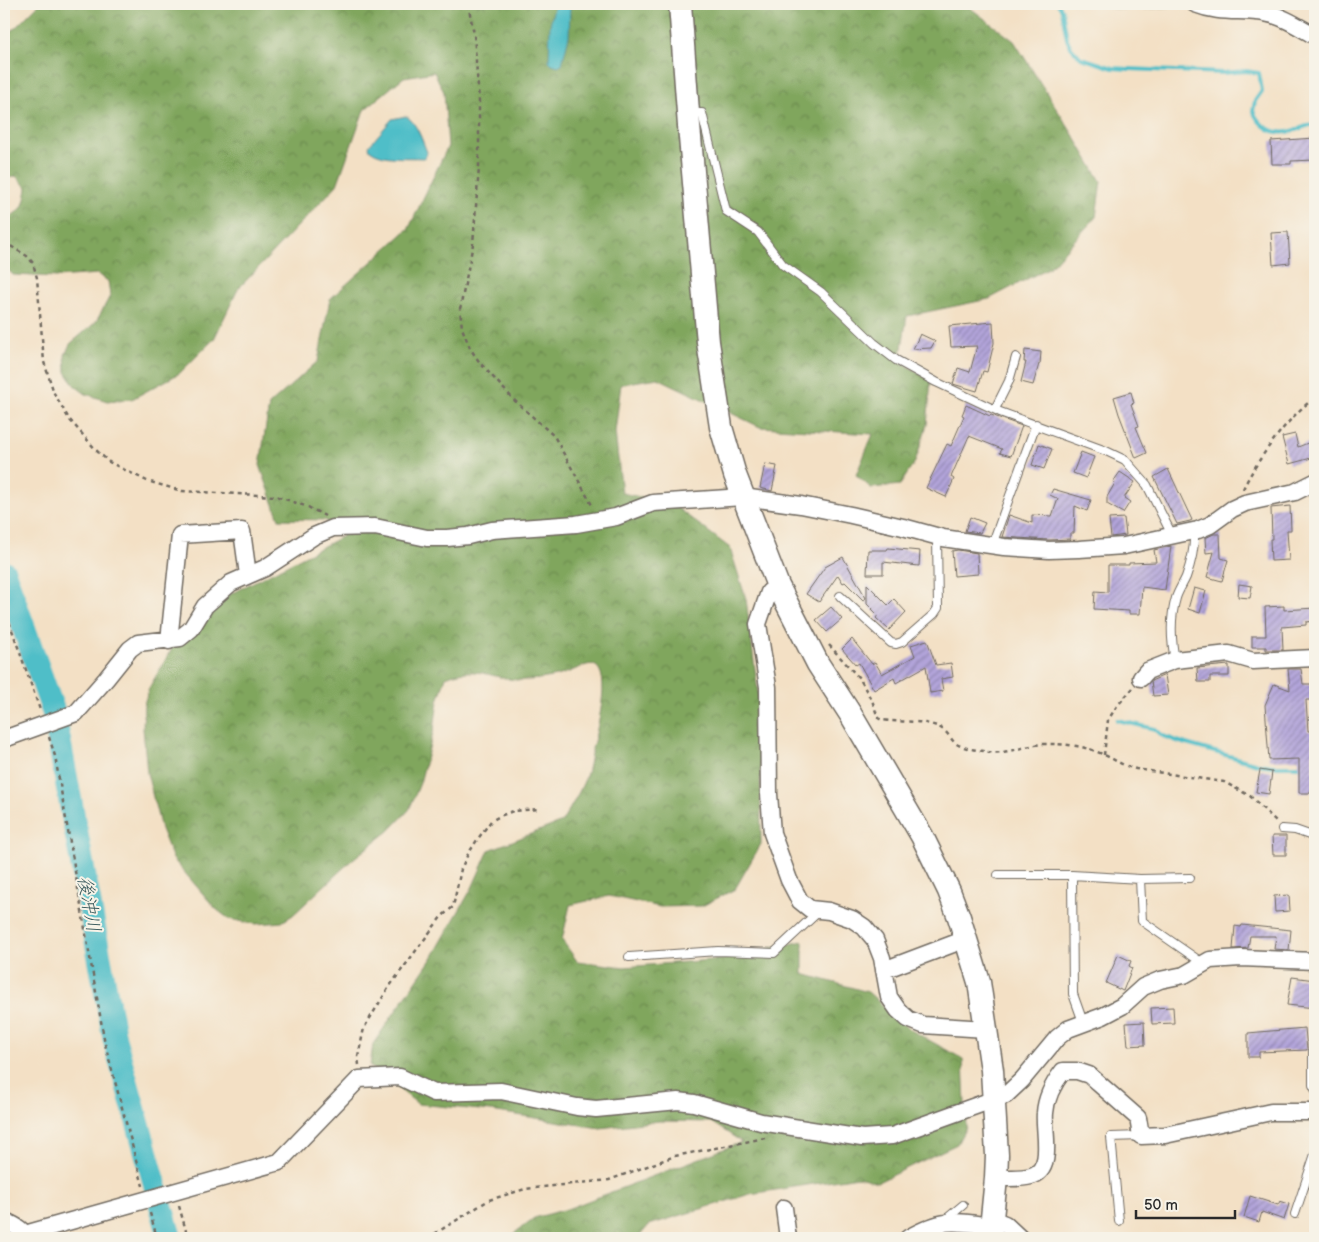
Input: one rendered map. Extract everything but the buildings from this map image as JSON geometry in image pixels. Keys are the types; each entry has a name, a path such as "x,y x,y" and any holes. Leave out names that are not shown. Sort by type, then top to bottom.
{"street":[{"path":"680,4 708,342 721,428 743,497 778,586 818,664 851,715 922,836 949,891 966,939 979,982 992,1070 996,1178 991,1228"},
{"path":"1195,4 1214,10 1264,12 1275,15 1315,36"},
{"path":"4,739 76,713 130,649 138,643 169,641 180,638 191,629 205,606 231,583 265,568 314,536 333,528 375,527 426,538 447,538 468,536 492,530 576,524 616,517 653,503 743,497 801,505 937,536 992,545 1026,549 1079,550 1124,546 1194,532 1210,525 1232,509 1259,500 1295,492 1315,482"},
{"path":"169,641 180,534 242,531 248,575"},
{"path":"778,586 769,592 758,624 768,687 769,794 772,834 789,880 800,901 810,910 829,911 852,919 864,927 875,940 882,958 890,997 898,1010 908,1018 923,1025 986,1029"},
{"path":"1141,678 1147,671 1175,660 1229,654 1252,661 1315,658"},
{"path":"884,970 966,939"},
{"path":"4,1220 18,1228 26,1236 279,1162 359,1079 400,1077 434,1093 501,1091 577,1107 596,1109 678,1101 694,1103 742,1118 791,1127 862,1138 892,1136 1006,1095 1022,1080 1057,1038 1068,1029 1103,1016 1122,1006 1143,987 1160,980 1184,975 1210,960 1241,958 1315,961"},
{"path":"996,1178 1033,1176 1042,1169 1048,1150 1045,1114 1049,1094 1055,1081 1063,1071 1077,1071 1089,1075 1138,1118 1141,1136 1165,1135 1271,1112 1315,1112"},
{"path":"784,1208 788,1238"},
{"path":"908,1238 926,1228 954,1221 991,1228 1005,1224 1020,1238"}],"lane":[{"path":"688,113 702,113 726,211 729,215 758,232 783,266 821,292 888,354 936,382 995,409 1112,453 1125,460 1147,485 1173,537"},
{"path":"995,409 1010,381 1016,357"},
{"path":"992,545 1036,424"},
{"path":"1175,660 1172,646 1172,617 1176,597 1186,578 1192,558 1194,532"},
{"path":"840,596 891,643 902,642 934,614 938,608 937,536"},
{"path":"1282,829 1295,830 1315,838"},
{"path":"998,874 1072,875 1140,879 1190,878"},
{"path":"1072,875 1073,994 1083,1022"},
{"path":"1140,879 1142,921 1204,964"},
{"path":"629,957 718,951 774,953 819,910"},
{"path":"1313,1035 1313,1085 1315,1089"},
{"path":"1119,1221 1111,1137 1141,1136"},
{"path":"1295,1214 1315,1154"},
{"path":"941,1223 963,1205"}],"path":[{"path":"468,4 474,34 478,91 479,168 473,244 460,309 462,328 470,348 480,363 514,400 554,436 592,505 601,504"},
{"path":"4,242 27,256 33,263 37,278 44,362 54,393 69,419 96,451 109,462 147,481 182,491 276,496 293,501 331,518"},
{"path":"1238,507 1244,486 1263,456 1305,404 1315,398"},
{"path":"4,607 55,756 105,1044 157,1238"},
{"path":"824,639 860,679 878,718 882,720 913,721 938,727 962,746 992,752 999,753 1026,746 1048,744 1081,747 1136,769 1224,782 1250,796 1282,829"},
{"path":"1104,755 1108,720 1116,706 1128,695 1141,678"},
{"path":"359,1079 358,1056 364,1028 389,987 441,918 452,907 461,869 477,840 491,821 500,816 513,811 539,809"},
{"path":"428,1238 489,1200 525,1189 609,1180 674,1156 760,1140 791,1127"},
{"path":"173,1193 188,1238"}],"green space":[{"path":"39,4 965,4 1014,41 1101,181 1096,217 1050,267 989,299 907,316 900,361 931,381 927,425 915,462 900,485 871,488 856,475 873,434 760,427 658,378 621,384 615,432 622,493 672,504 730,548 746,599 760,708 761,844 735,889 702,906 660,907 609,896 570,905 562,940 577,961 624,967 724,959 803,941 803,974 868,992 909,1029 963,1059 966,1127 957,1144 878,1182 858,1177 750,1194 649,1225 638,1238 508,1238 534,1218 567,1209 742,1142 711,1122 659,1121 600,1128 491,1111 418,1104 370,1066 373,1044 432,958 472,888 489,850 562,822 583,785 588,771 602,704 602,679 600,670 594,665 587,665 559,675 534,680 516,680 478,672 458,673 446,677 438,701 434,729 420,783 409,810 389,831 353,859 293,915 282,922 255,924 229,919 216,909 173,859 161,829 147,773 143,728 144,704 149,688 174,645 199,610 343,536 325,520 279,519 260,465 269,405 318,361 330,299 409,228 448,146 444,92 434,72 404,77 364,110 337,185 238,289 214,339 180,373 132,399 107,401 86,394 75,386 66,372 65,355 70,344 96,322 110,296 108,281 97,274 57,277 13,275 4,266 4,223 22,207 27,188 16,176 4,179 4,36 14,29"},
{"path":"1094,4 1186,4 1151,9 1128,9"}],"water":[{"path":"555,4 570,4 569,36 562,64 558,66 549,61 550,25"},
{"path":"406,116 419,132 427,152 426,156 423,158 388,157 370,150 369,146 392,119"}],"waterway":[{"path":"1058,4 1062,10 1067,39 1070,46 1081,58 1113,68 1223,73 1246,71 1259,73 1262,91 1255,101 1253,111 1264,126 1274,131 1285,132 1315,124"},
{"name":"後沖川","path":"4,572 54,713 115,1041 170,1238"},
{"path":"1117,720 1155,729 1163,736 1186,744 1258,764 1303,766"}]}
